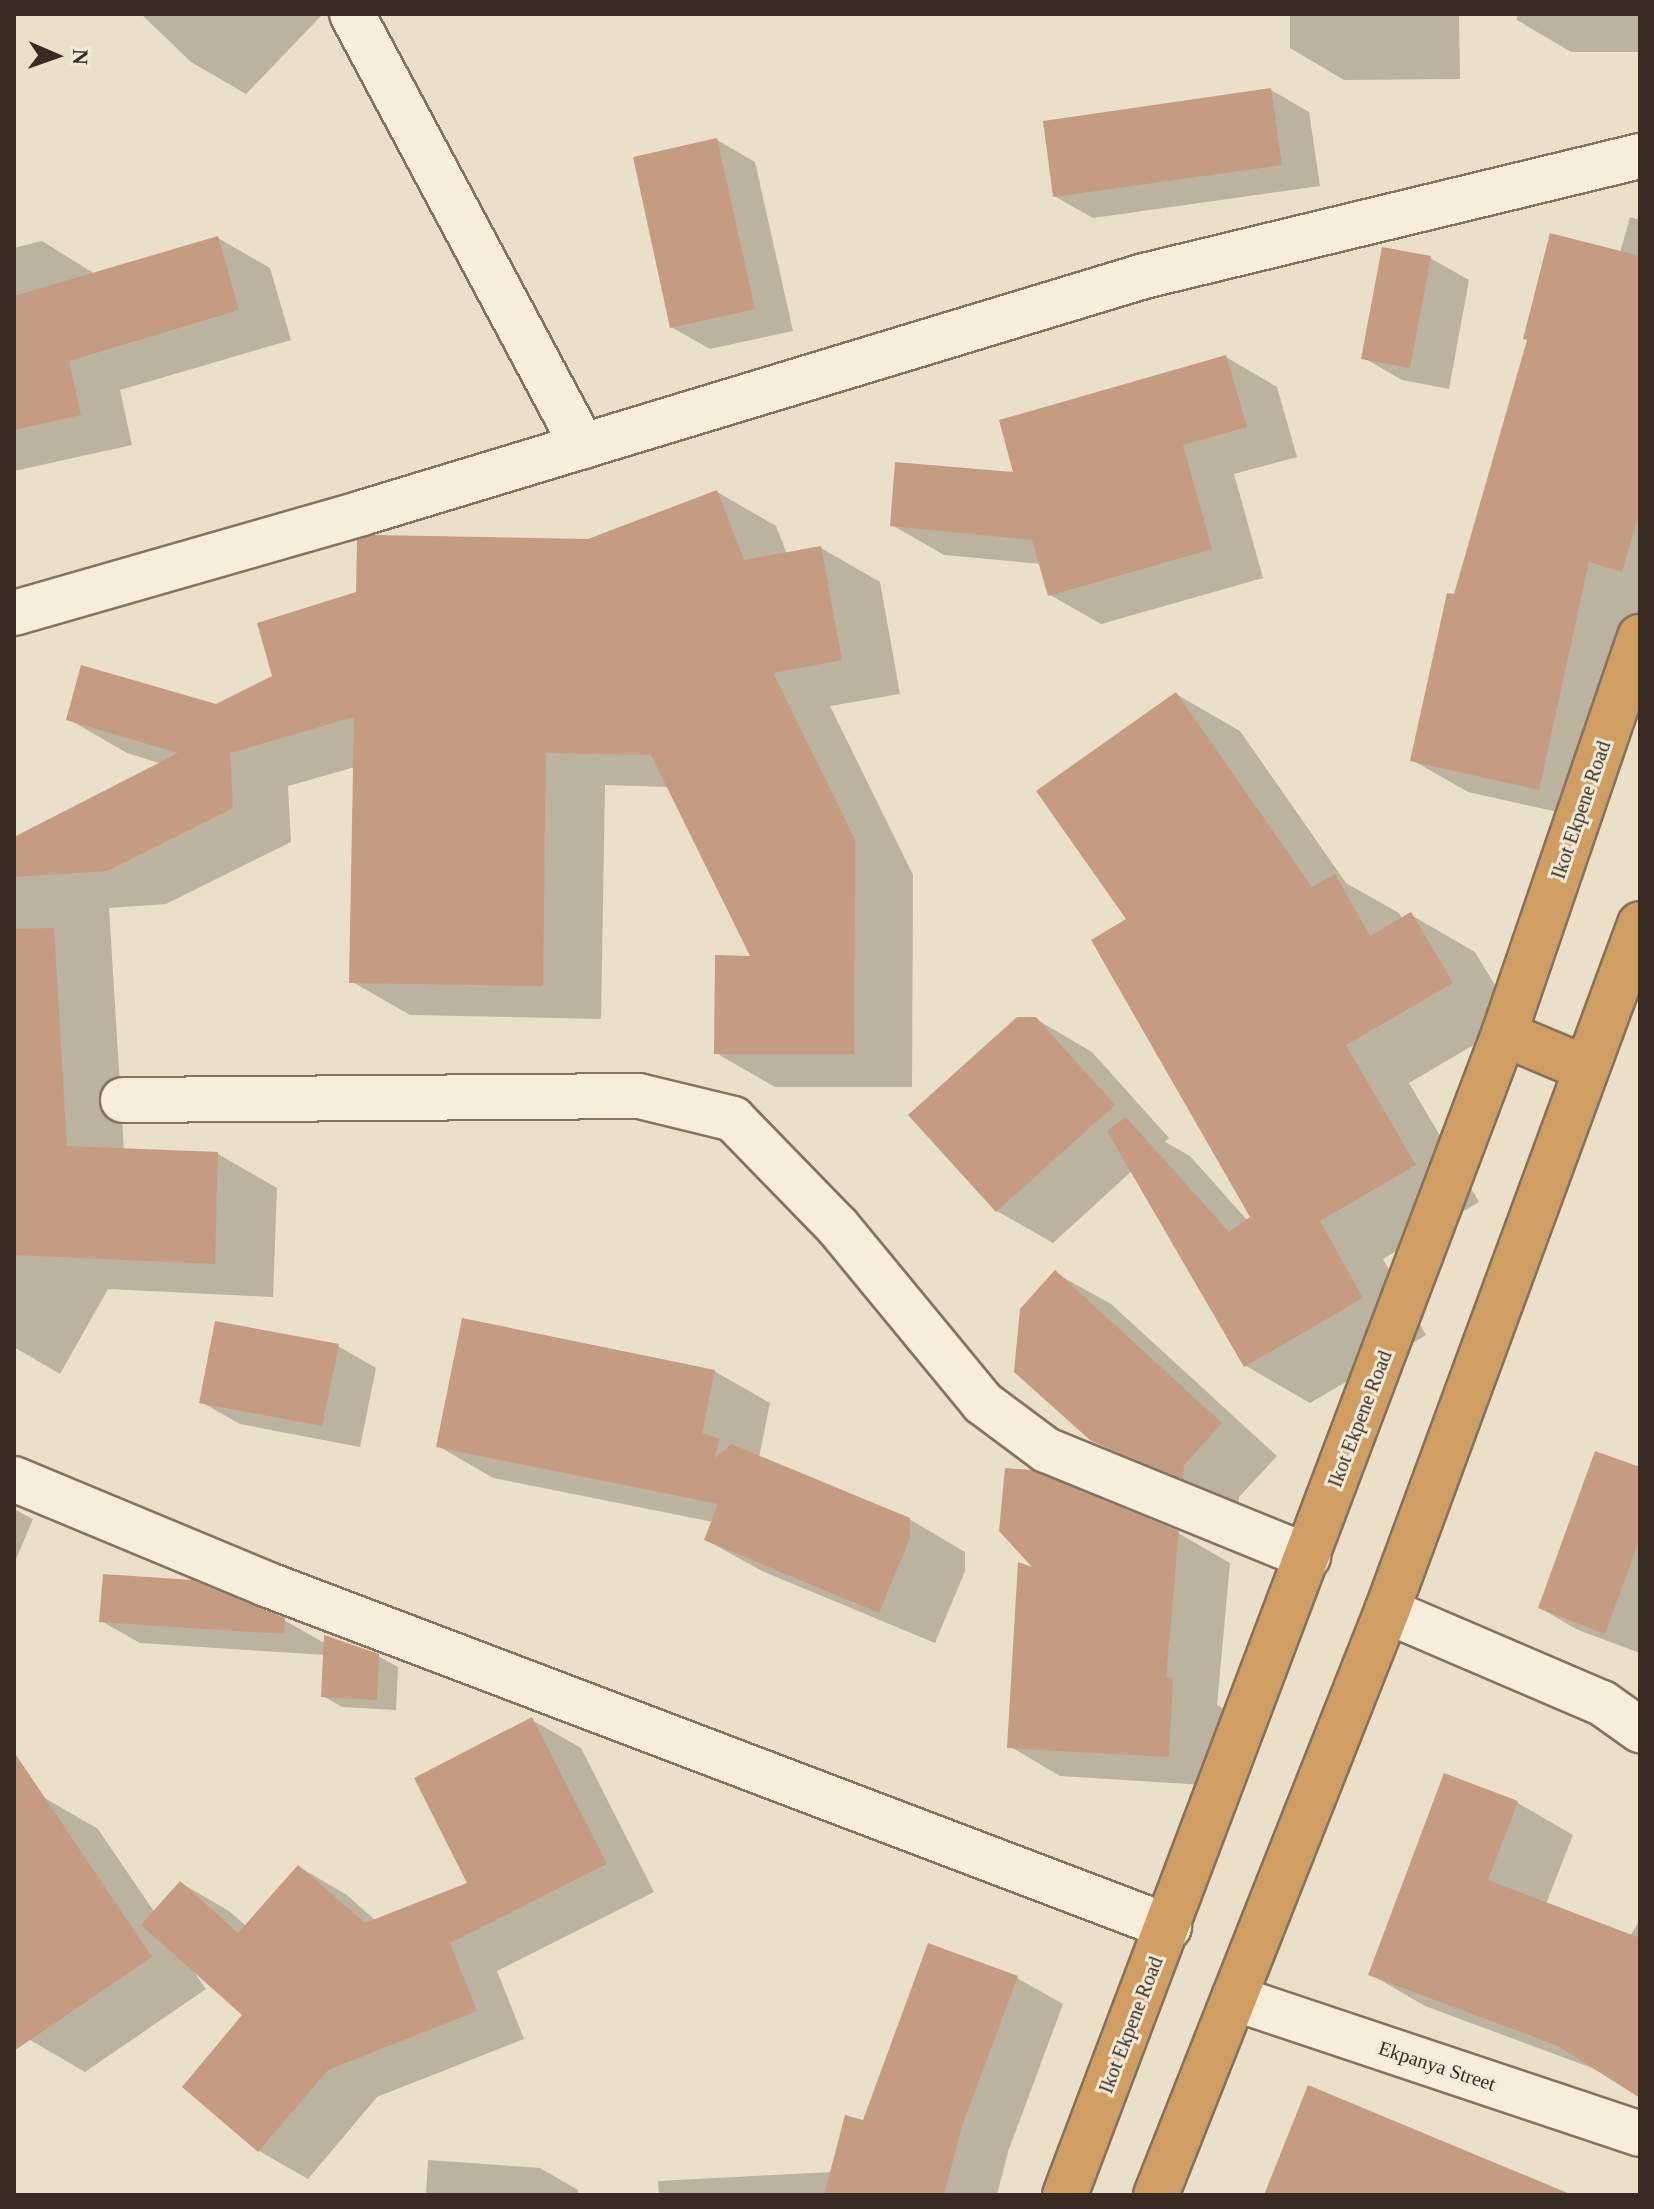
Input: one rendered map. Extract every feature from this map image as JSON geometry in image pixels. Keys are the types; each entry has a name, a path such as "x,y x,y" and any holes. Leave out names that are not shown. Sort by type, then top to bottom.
{"highway":[{"name":"Ikot Ekpene Road","path":"1065,2195 1169,1927 1504,1034 1640,637"},
{"path":"1156,2195 1387,1611 1640,924"},
{"path":"1504,1034 1585,1068"}],"street":[{"path":"352,14 583,446"},
{"path":"14,613 583,446 1144,276 1640,156"},
{"path":"123,1100 639,1096 733,1119 838,1227 983,1403 1046,1450 1308,1557"},
{"path":"14,1479 266,1584 1169,1927"},
{"path":"1387,1611 1602,1703 1640,1730"},
{"name":"Ekpanya Street","path":"1234,1998 1640,2134"}],"building":[{"path":"1271,88 1282,165 1053,197 1043,121"},
{"path":"717,138 755,309 670,328 633,157"},
{"path":"1550,233 1640,256 1640,510 1622,572 1589,562 1539,790 1410,761 1447,593 1454,594 1527,340 1523,339"},
{"path":"218,236 239,310 69,361 81,415 14,430 14,296"},
{"path":"1382,247 1431,256 1410,368 1361,359"},
{"path":"1226,355 1247,427 1183,445 1212,549 1048,596 1032,540 890,526 895,462 1013,472 999,420"},
{"path":"717,490 744,560 821,546 842,660 773,673 855,839 854,1054 714,1054 715,955 750,956 651,755 546,753 543,986 349,983 354,717 230,753 233,808 107,871 14,877 14,837 178,753 66,720 81,665 216,704 272,676 257,623 356,592 357,540 374,535 588,539"},
{"path":"1176,692 1312,887 1335,874 1370,936 1411,912 1453,983 1346,1045 1416,1165 1320,1221 1363,1298 1244,1367 1107,1131 1126,1117 1229,1232 1250,1217 1091,940 1126,919 1036,791"},
{"path":"54,928 67,1146 218,1152 215,1264 14,1255 14,929"},
{"path":"1017,1017 1036,1017 1115,1105 996,1212 908,1115"},
{"path":"1055,1270 1222,1423 1184,1465 1183,1479 1091,1441 1014,1372 1020,1309"},
{"path":"462,1318 715,1370 702,1433 719,1439 715,1458 731,1444 910,1518 910,1538 879,1613 704,1540 718,1504 436,1447"},
{"path":"215,1321 339,1344 322,1426 199,1403"},
{"path":"1595,1451 1640,1467 1640,1538 1605,1634 1538,1608"},
{"path":"1005,1468 1032,1470 1179,1531 1166,1677 1173,1678 1169,1757 1007,1748 1018,1562 1032,1567 999,1531"},
{"path":"103,1574 192,1580 285,1618 284,1634 99,1622"},
{"path":"324,1635 379,1654 377,1700 321,1697"},
{"path":"532,1717 607,1864 450,1943 477,2011 328,2070 258,2152 182,2087 242,2015 141,1925 180,1881 238,1933 298,1865 365,1923 467,1883 414,1778"},
{"path":"14,1752 152,1957 14,2051"},
{"path":"1444,1773 1518,1801 1488,1880 1640,1938 1640,2098 1558,2046 1368,1975"},
{"path":"928,1943 1018,1976 962,2126 944,2195 824,2195 845,2115 863,2120"},
{"path":"1308,2085 1570,2194 1570,2195 1264,2195"}]}
